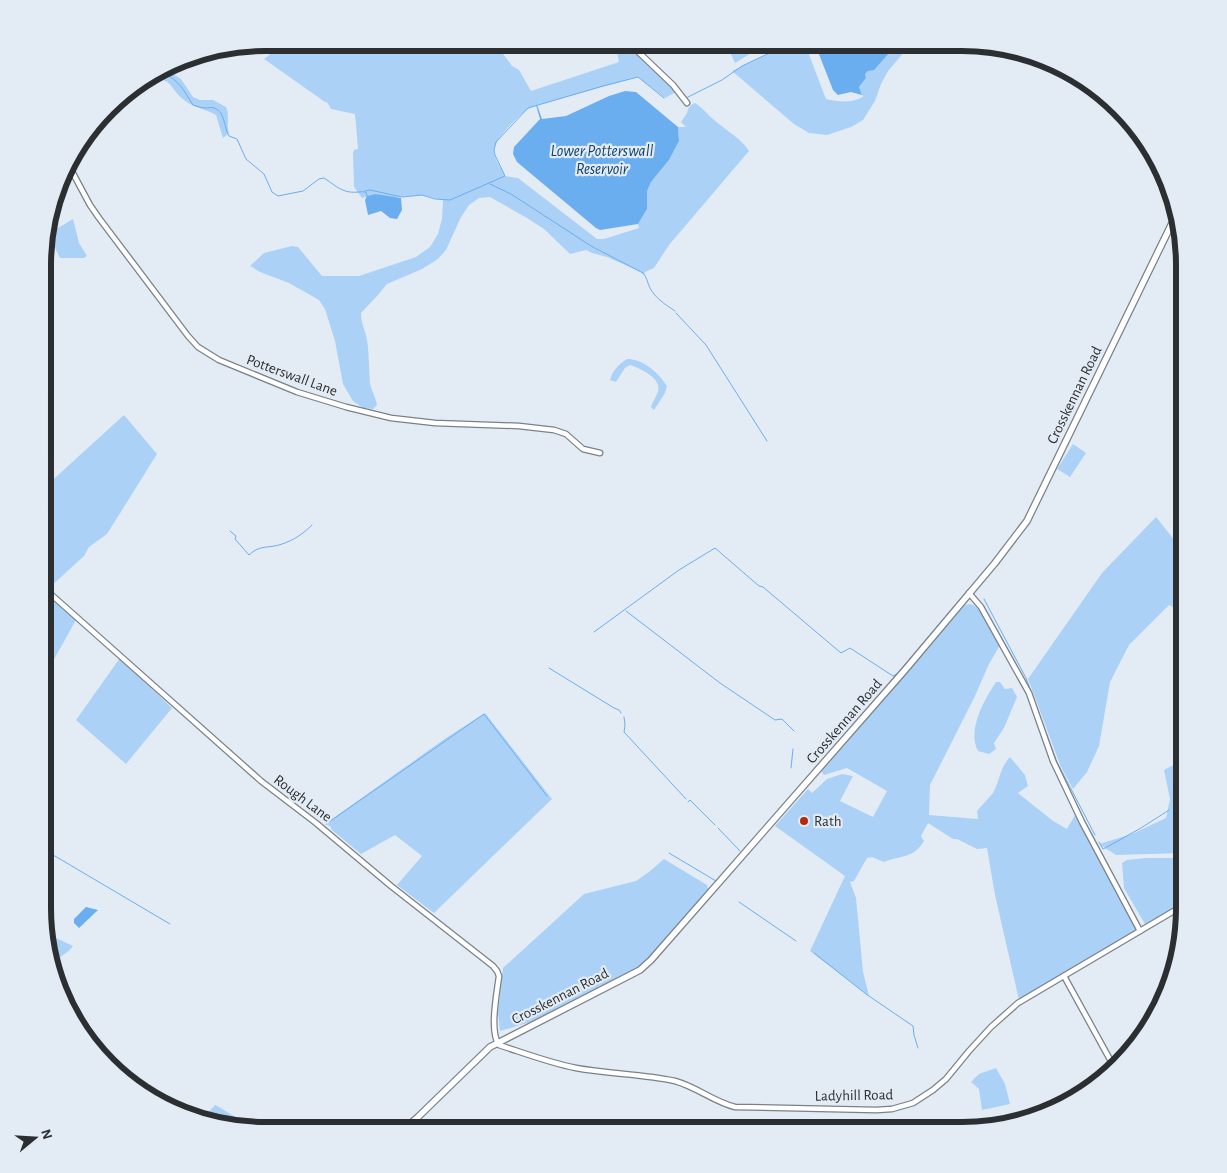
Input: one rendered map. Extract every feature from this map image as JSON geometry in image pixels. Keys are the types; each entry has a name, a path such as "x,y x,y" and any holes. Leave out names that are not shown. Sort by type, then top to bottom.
{"street":[{"path":"637,51 688,103"},
{"name":"Potterswall Lane","path":"73,172 96,214 188,336 198,347 218,360 297,392 391,418 435,423 536,427 566,434 583,448 600,453"},
{"name":"Crosskennan Road","path":"413,1122 482,1053 497,1042 640,970 651,960 894,682 1027,521 1172,224"},
{"path":"969,593 981,607 1029,693 1052,761 1140,931"},
{"name":"Rough Lane","path":"51,594 260,782 321,828 493,966 499,976 494,1013 497,1042"},
{"name":"Ladyhill Road","path":"497,1042 499,1045 508,1048 577,1068 676,1082 693,1087 722,1103 735,1107 892,1109 913,1103 933,1090 946,1079 968,1051 1006,1012 1018,1003 1176,910"},
{"path":"1064,976 1111,1061"}],"shaded area":[{"path":"274,51 501,51 512,66 519,70 531,91 619,62 618,51 634,51 676,92 665,98 638,77 534,106 510,125 499,139 494,150 494,154 505,176 518,178 597,239 604,239 639,228 638,224 647,209 647,191 651,182 669,160 679,141 678,127 686,127 681,122 691,105 695,103 700,106 742,142 749,151 669,245 654,268 645,272 644,275 607,257 586,250 570,254 544,229 527,218 490,197 479,198 469,205 461,217 446,250 438,259 422,269 387,284 361,313 368,345 370,383 377,405 373,409 363,408 353,401 343,384 335,341 325,309 319,300 289,283 260,272 250,266 264,253 292,246 298,247 322,276 359,276 416,257 430,247 438,234 442,219 443,200 422,195 386,197 375,194 362,198 354,187 353,152 358,149 355,114 331,109 327,102 264,59"},
{"path":"729,51 754,51 753,52 735,63"},
{"path":"774,51 808,51 826,99 836,101 854,100 863,97 859,87 866,78 865,74 890,51 905,51 888,71 875,101 863,120 851,127 827,135 809,133 794,124 732,71"},
{"path":"171,73 181,79 193,97 200,100 213,100 226,107 229,133 223,138 216,115 188,103 166,81 161,79"},
{"path":"73,219 79,243 87,256 84,258 60,258 53,243 54,230"},
{"path":"627,359 633,359 650,367 667,386 665,393 654,410 651,407 659,387 650,375 630,365 625,368 616,382 610,380 616,368"},
{"path":"124,415 157,454 107,534 89,547 84,556 51,586 51,482"},
{"path":"1073,444 1086,453 1070,477 1057,469"},
{"path":"1156,517 1176,542 1176,608 1169,605 1129,645 1110,682 1099,746 1087,772 1073,789 1061,767 1028,679 1102,573"},
{"path":"51,598 76,620 51,665"},
{"path":"971,604 984,616 1000,645 930,785 929,815 978,819 977,811 993,793 1004,766 1010,757 1025,775 1028,786 1018,793 1053,821 1067,829 1075,815 1138,930 1019,1000 995,895 987,848 977,849 957,839 953,839 928,823 921,836 924,841 915,851 906,856 884,862 872,857 867,858 854,881 850,882 856,898 863,972 869,996 810,951 845,876 775,826 808,789 812,793 827,779 842,774 853,776 840,801 873,817 887,791 847,768 824,775 821,771 957,613 965,605"},
{"path":"120,658 172,708 126,764 76,720"},
{"path":"996,682 1000,682 1005,689 1012,688 1017,697 1004,728 994,743 996,749 989,754 978,751 974,734 978,715"},
{"path":"485,713 552,799 434,913 397,885 422,856 395,835 361,854 332,830 330,826 325,824 446,738"},
{"path":"1176,764 1176,853 1116,855 1099,844 1132,834 1166,818 1170,799 1164,770"},
{"path":"1176,858 1176,907 1145,924 1124,888 1122,863 1127,860"},
{"path":"664,859 707,885 709,891 644,963 636,970 534,1021 500,1031 498,1013 503,968 584,894 636,881"},
{"path":"53,938 73,946 58,959 55,949"},
{"path":"996,1068 1005,1084 1010,1104 982,1110 979,1089 971,1082 979,1074"},
{"path":"215,1105 241,1120 224,1118 207,1113"}],"water":[{"path":"818,51 891,51 874,70 868,71 865,74 866,78 859,87 862,95 851,92 838,95 833,90"},
{"name":"Lower Potterswall Reservoir","path":"625,91 636,92 678,127 679,141 669,160 651,182 647,191 647,209 638,224 600,230 517,162 513,154 514,147 540,119 536,105 542,119 566,116 609,96"},
{"path":"375,194 401,198 402,210 397,219 390,218 381,211 368,215 365,200 367,196"},
{"path":"86,907 98,910 79,928 74,923 74,919"}],"waterway":[{"path":"686,98 722,80 742,66 774,51"},
{"path":"167,75 184,90 193,105 218,110 229,136 237,139 246,159 264,174 272,192 278,196 303,191 319,179 324,178 343,190 366,192 367,196"},
{"path":"365,191 370,190 402,197 422,195 435,199 450,200 505,176 495,155 496,142 528,108 638,77 664,98"},
{"path":"490,184 511,194 591,246 643,273 655,295 675,311"},
{"path":"676,313 706,345 767,441"},
{"path":"230,531 236,536 235,539 249,555 257,549 290,541 312,525"},
{"path":"594,632 679,570 715,548 841,653 850,648 893,676 897,674 967,591"},
{"path":"984,599 1026,678 1057,762 1095,835"},
{"path":"626,611 720,683 775,720 782,719 794,731"},
{"path":"549,668 621,713"},
{"path":"326,824 484,714 547,796"},
{"path":"624,717 624,732 686,799"},
{"path":"791,768 793,749"},
{"path":"688,802 690,800 715,825"},
{"path":"1099,842 1103,849 1169,810"},
{"path":"718,828 740,851"},
{"path":"669,853 716,881"},
{"path":"51,854 170,924"},
{"path":"739,902 796,941"},
{"path":"814,953 866,994 913,1026 918,1048"}],"place":[{"name":"Rath","path":"804,821"}]}
